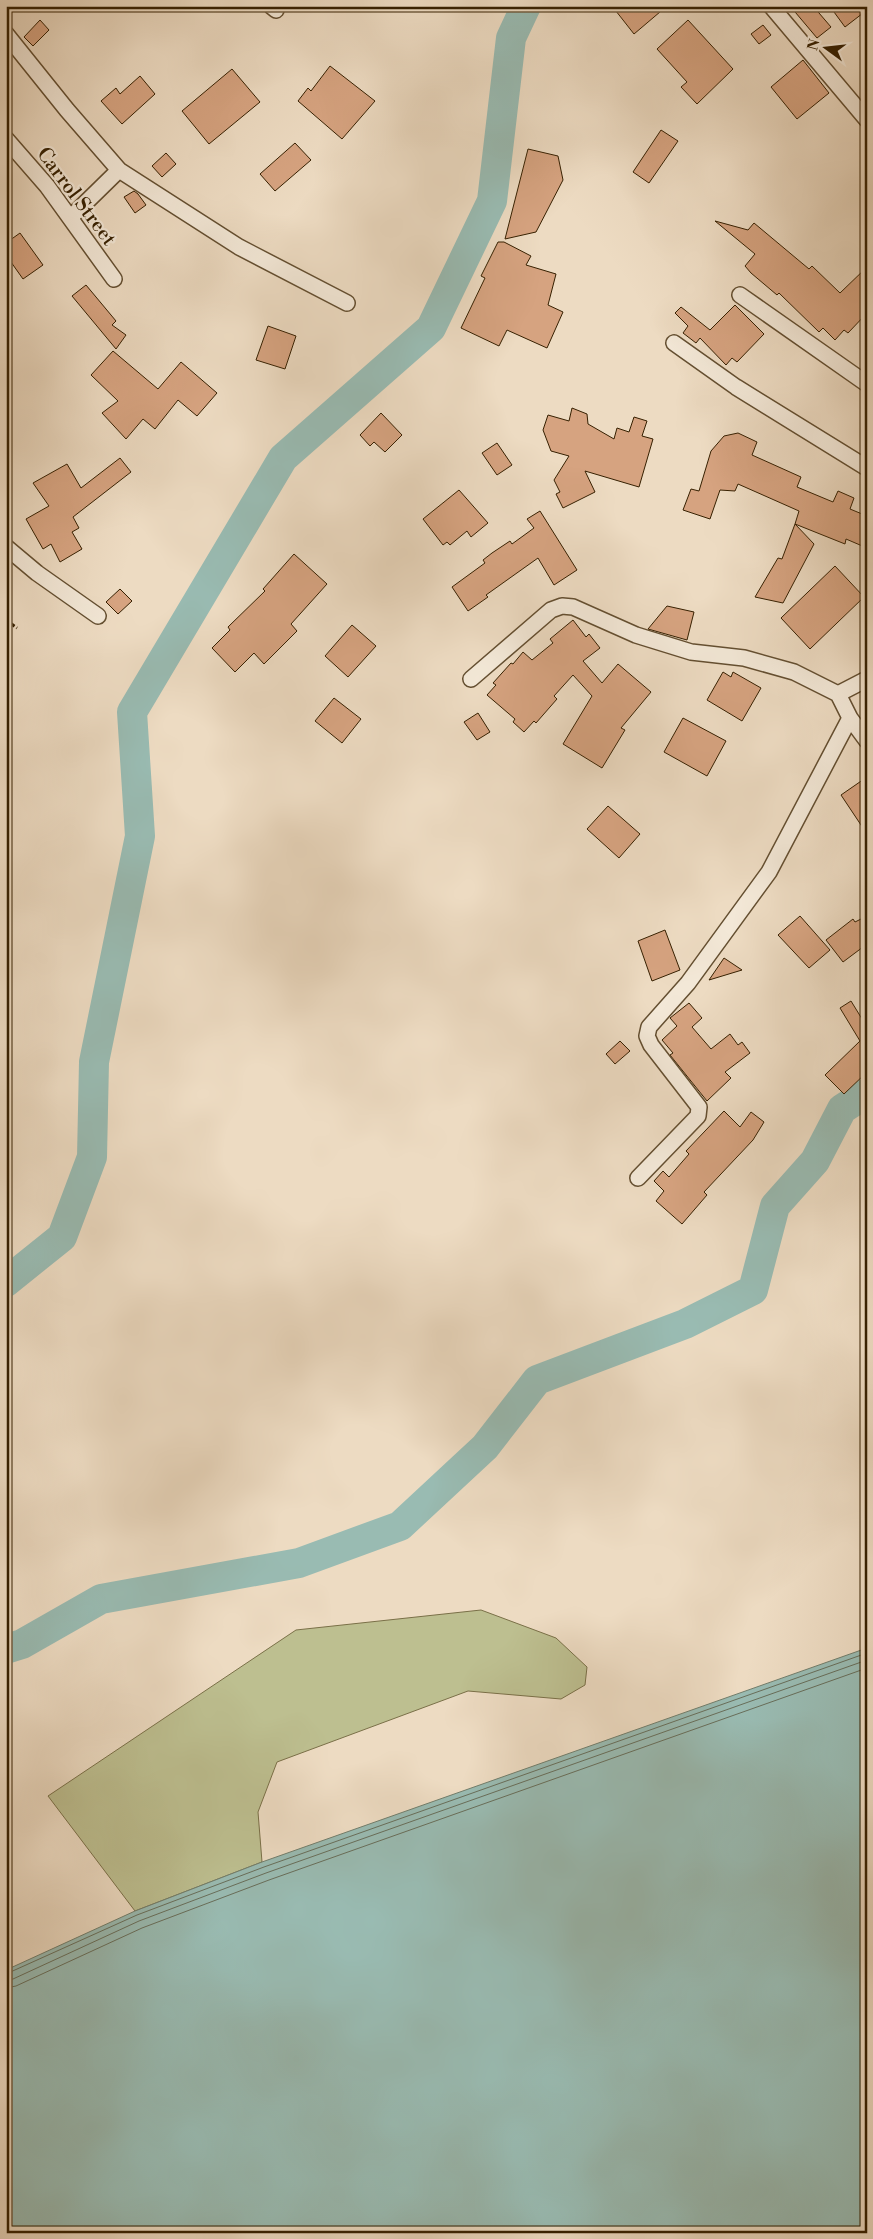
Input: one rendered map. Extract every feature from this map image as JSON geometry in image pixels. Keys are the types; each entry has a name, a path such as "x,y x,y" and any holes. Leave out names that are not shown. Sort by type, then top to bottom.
{"street":[{"path":"771,6 867,120"},
{"path":"6,34 119,170 239,247 347,303"},
{"name":"Carrol Street","path":"6,139 47,186 114,279"},
{"path":"70,218 119,170"},
{"path":"740,295 867,384"},
{"path":"674,343 736,387 867,468"},
{"path":"6,547 36,573 98,616"},
{"path":"471,679 551,610 562,606 573,607 636,635 691,652 727,655 794,672 838,694 850,718 867,740"},
{"path":"838,694 867,679"},
{"path":"638,1178 698,1116 699,1107 651,1045 647,1036 649,1027 688,983 768,872 850,718"}],"path":[{"path":"6,620 16,628"}],"green space":[{"path":"481,1610 556,1638 587,1667 585,1685 561,1699 468,1691 277,1762 258,1812 262,1862 135,1911 48,1796 296,1630"}],"water":[{"path":"867,1648 867,2233 6,2233 6,1970 135,1911 262,1862"}],"building":[{"path":"612,6 667,6 634,34"},
{"path":"790,6 813,6 831,27 817,38"},
{"path":"842,6 867,6 867,10 845,27 834,12"},
{"path":"40,20 49,30 33,46 24,37"},
{"path":"688,20 733,69 697,104 681,87 687,82 657,49"},
{"path":"763,25 771,35 759,44 751,34"},
{"path":"803,60 829,93 797,119 771,87"},
{"path":"330,66 375,101 342,139 298,101 308,88 311,91"},
{"path":"232,69 260,102 209,144 182,111"},
{"path":"140,76 155,94 122,124 101,101 116,88 120,94"},
{"path":"661,130 678,141 649,183 633,172"},
{"path":"295,143 311,160 275,191 260,174"},
{"path":"528,149 558,156 563,180 536,232 505,239"},
{"path":"166,153 176,164 162,177 152,166"},
{"path":"134,191 146,205 135,213 124,197"},
{"path":"715,221 748,230 754,223 809,269 812,266 840,293 867,267 867,313 848,333 844,330 835,340 823,328 819,332 779,293 777,295 751,273 745,266 755,254"},
{"path":"20,233 43,265 23,279 6,255 6,243"},
{"path":"498,242 504,242 531,256 526,265 556,274 548,305 563,312 547,348 507,330 499,346 461,328 485,278 481,276"},
{"path":"86,285 116,321 112,325 126,335 116,349 72,296"},
{"path":"735,305 764,334 737,362 732,358 726,365 700,338 696,343 683,333 688,326 675,313 681,307 710,330"},
{"path":"268,326 296,336 285,369 256,360"},
{"path":"113,351 158,389 181,362 217,393 197,416 178,400 155,429 143,419 126,439 102,413 118,401 91,375"},
{"path":"572,408 587,414 588,424 614,439 617,428 629,432 634,417 647,421 642,436 653,439 639,487 585,471 595,492 563,508 556,494 560,492 554,480 569,456 551,451 543,430 548,415 569,421"},
{"path":"381,413 402,435 385,452 374,442 370,446 360,435"},
{"path":"738,433 757,442 752,455 801,477 797,487 833,502 838,491 854,498 850,509 867,516 867,548 846,539 845,544 795,524 799,511 738,484 735,491 720,490 710,519 683,510 691,489 699,491 711,451 724,436"},
{"path":"497,443 512,465 497,475 482,453"},
{"path":"120,458 131,472 73,517 79,528 72,532 82,549 60,562 51,544 43,549 26,519 49,506 33,483 67,464 81,488"},
{"path":"459,490 488,523 471,537 467,531 450,545 447,542 443,545 423,519"},
{"path":"540,511 577,570 554,585 538,558 486,595 488,597 468,611 452,587 485,563 483,560 492,553 510,541 512,544 534,528 527,519"},
{"path":"795,524 814,544 783,603 755,597 778,558 782,559"},
{"path":"294,554 327,584 291,624 297,631 264,664 254,653 235,672 212,648 230,630 228,627 265,591 263,589"},
{"path":"835,566 864,597 810,649 781,618"},
{"path":"120,589 132,601 118,614 106,602"},
{"path":"667,606 694,612 687,640 648,629"},
{"path":"573,620 586,637 589,634 600,648 583,661 602,683 618,664 651,692 621,728 625,730 602,768 563,744 592,696 573,675 554,696 557,699 536,723 534,721 524,732 513,722 515,719 487,695 496,685 493,683 523,652 532,660 553,643 550,639"},
{"path":"352,625 376,646 348,677 325,656"},
{"path":"723,672 731,677 733,672 761,688 742,721 707,700"},
{"path":"334,698 361,719 342,743 315,721"},
{"path":"478,713 490,732 477,740 464,722"},
{"path":"683,718 726,741 707,776 664,752"},
{"path":"867,777 867,834 841,795"},
{"path":"608,806 640,834 619,858 587,829"},
{"path":"800,916 830,950 809,968 778,935"},
{"path":"867,916 867,944 843,962 826,940 853,919 855,922"},
{"path":"665,930 680,970 652,981 638,941"},
{"path":"724,958 742,970 709,980"},
{"path":"851,1001 867,1027 867,1072 844,1094 825,1075 860,1041 840,1008"},
{"path":"689,1003 702,1018 692,1027 711,1049 730,1034 738,1045 742,1042 750,1053 725,1072 731,1078 707,1101 670,1055 673,1053 662,1040 677,1026 670,1018"},
{"path":"620,1041 630,1051 615,1064 606,1054"},
{"path":"724,1111 740,1127 751,1112 764,1122 753,1140 704,1192 707,1195 682,1224 656,1201 664,1191 654,1181 663,1171 669,1177 689,1154 686,1151"}],"waterway":[{"path":"6,1282 62,1237 92,1157 94,1062 140,836 132,712 283,458 431,328 492,201 511,38 526,6"},
{"path":"6,1649 22,1644 101,1599 299,1563 400,1526 485,1447 537,1380 685,1324 753,1290 775,1206 815,1161 842,1109 867,1093"}]}
